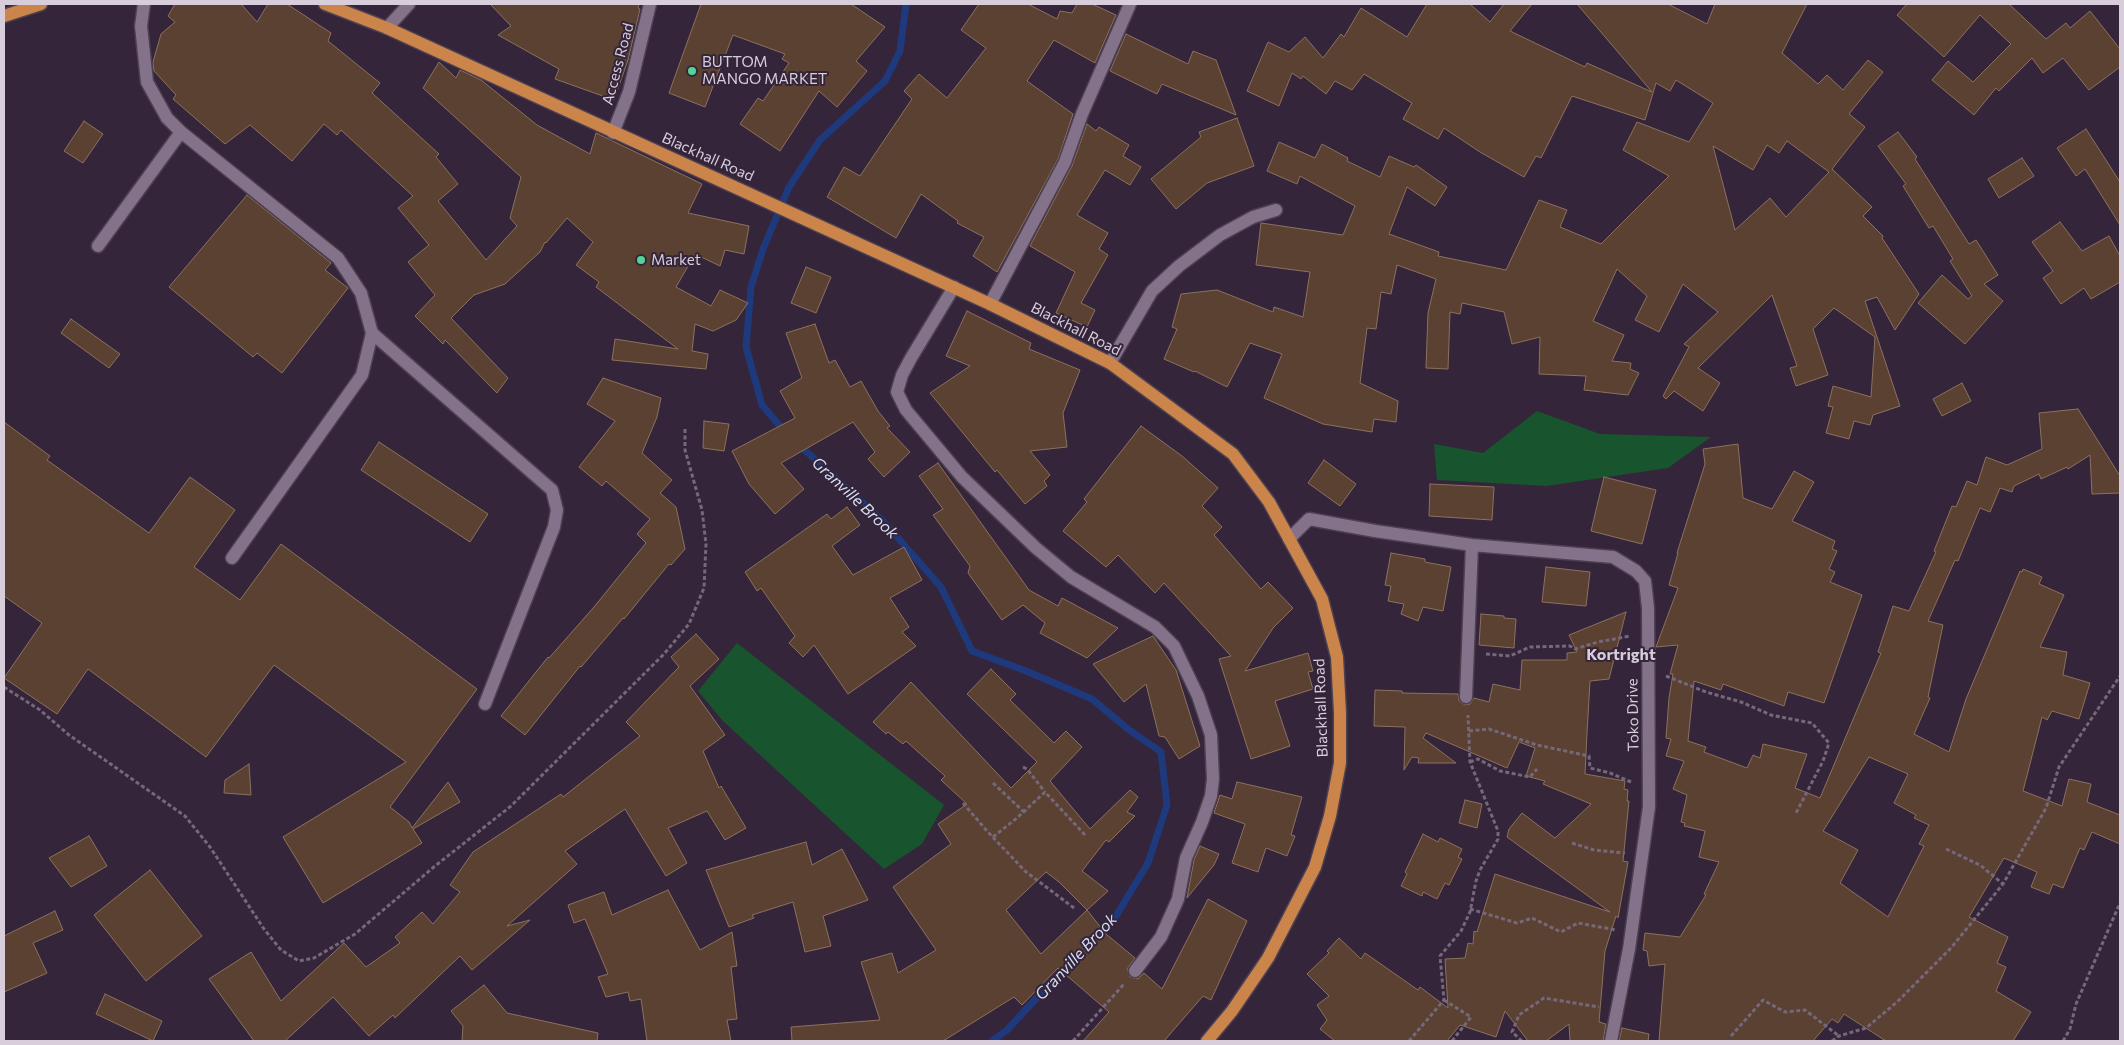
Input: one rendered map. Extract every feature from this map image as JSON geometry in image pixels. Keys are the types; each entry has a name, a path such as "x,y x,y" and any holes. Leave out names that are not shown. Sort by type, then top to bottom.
{"main road":[{"path":"4,16 41,4"},
{"name":"Blackhall Road","path":"325,4 387,28 614,133 756,196 954,287 1110,363 1233,454 1269,502 1322,599 1337,657 1340,763 1330,816 1315,867 1268,958 1232,1011 1207,1041"}],"street":[{"path":"144,4 142,26 147,82 167,118 181,132 338,258 361,293 372,334 362,375 232,558"},
{"path":"387,28 409,4"},
{"name":"Access Road","path":"614,133 630,92 650,4"},
{"path":"990,304 1065,162 1082,114 1130,4"},
{"path":"98,246 181,132"},
{"path":"1110,363 1152,291 1220,235 1253,217 1276,210"},
{"path":"954,287 902,375 897,392 906,410 962,477 1036,548 1071,577 1155,627 1174,646 1198,696 1211,735 1213,779 1211,796 1186,858 1178,899 1161,937 1135,971"},
{"path":"372,334 552,490 557,510 554,526 485,704"},
{"name":"Toko Drive","path":"1289,538 1309,519 1374,531 1472,545 1612,557 1636,571 1645,581 1648,608 1649,807 1631,933 1611,1041"},
{"path":"1466,697 1472,545"}],"path":[{"path":"4,687 40,710 69,735 185,816 210,847 264,929 281,950 299,961 314,958 355,934 435,866 511,806 664,654 689,624 704,588 706,544 702,510 685,450 685,429"},
{"path":"1468,652 1510,656 1530,647 1570,646 1575,649 1626,636 1648,637"},
{"path":"1666,676 1706,692 1741,702 1771,715 1812,724 1829,744 1823,761 1795,815"},
{"path":"1832,1041 1839,1036 1866,1028 1897,1002 1951,948 2003,884 2046,808 2059,767 2120,676"},
{"path":"1409,1041 1444,1000 1440,956 1460,931 1470,909 1476,882 1498,839 1498,832 1487,809 1470,762 1466,697"},
{"path":"1469,731 1489,729 1536,745 1589,756 1590,768 1610,773 1633,784 1649,786"},
{"path":"1470,762 1478,759 1500,771 1530,777 1537,768"},
{"path":"1023,767 1086,836"},
{"path":"993,783 1024,812"},
{"path":"993,837 1045,792"},
{"path":"963,803 1032,877 1074,908"},
{"path":"1572,844 1594,850 1642,857"},
{"path":"1946,849 1980,865 2003,884"},
{"path":"2063,1041 2070,1029 2076,1004 2120,903"},
{"path":"1470,909 1517,923 1532,918 1561,932 1578,923 1631,933"},
{"path":"1073,1041 1135,971"},
{"path":"1522,1041 1512,1032 1519,1015 1544,998 1617,1009"},
{"path":"1444,1000 1470,1017 1452,1041"},
{"path":"1731,1036 1763,1000 1785,1012 1805,1010 1839,1036"}],"green space":[{"path":"1537,411 1600,434 1711,437 1668,468 1547,486 1437,480 1434,444 1483,453"},
{"path":"737,643 944,805 922,844 884,869 723,721 698,691"}],"building":[{"path":"175,4 241,4 257,22 268,4 287,4 331,33 328,41 380,83 372,93 439,154 436,157 458,184 438,201 486,260 517,226 510,218 521,177 423,88 439,62 456,78 460,70 481,80 537,125 590,154 596,133 702,184 688,213 749,226 744,254 725,250 720,266 695,254 676,287 711,306 720,290 748,303 736,320 713,331 695,324 692,351 708,354 706,369 612,360 615,339 678,349 596,287 599,282 576,265 593,242 567,218 545,242 540,252 505,284 474,295 451,318 508,378 497,393 445,340 443,344 415,316 435,295 408,262 429,245 398,208 413,196 341,130 337,135 324,124 292,161 250,125 225,144 173,99 176,95 154,71 153,62 161,34 175,22 168,16"},
{"path":"490,4 639,4 638,8 640,9 628,60 614,100 555,79 559,69 498,35 511,26"},
{"path":"701,4 851,4 885,27 856,61 867,71 837,107 819,91 780,151 740,124 758,98 763,101 789,63 782,59 785,54 733,35 705,107 669,93"},
{"path":"979,4 1028,4 1057,19 1060,11 1072,13 1077,4 1092,4 1116,15 1095,63 1054,40 1027,81 1073,114 1058,159 997,272 973,256 984,237 957,223 958,221 921,194 896,238 827,197 844,167 860,176 912,99 904,91 919,74 947,98 986,48 961,30"},
{"path":"1427,4 1470,4 1490,22 1504,4 1532,4 1510,31 1585,67 1587,63 1652,92 1577,4 1668,4 1707,24 1715,4 1807,4 1782,53 1818,84 1827,75 1843,90 1868,60 1883,72 1849,114 1865,127 1832,169 1872,207 1863,216 1883,236 1882,238 1919,294 1895,330 1877,297 1865,301 1900,406 1873,415 1870,425 1854,421 1849,439 1826,433 1833,407 1828,406 1833,386 1871,397 1875,337 1834,308 1813,329 1828,375 1796,386 1790,368 1797,366 1772,295 1698,368 1720,383 1703,411 1674,391 1666,399 1663,396 1689,347 1684,344 1718,312 1683,284 1659,332 1635,320 1647,296 1617,269 1593,321 1624,335 1612,361 1631,363 1630,369 1639,373 1628,395 1584,390 1586,376 1539,374 1540,337 1512,344 1504,312 1462,303 1460,314 1450,312 1448,369 1426,368 1428,313 1436,279 1397,265 1391,294 1381,292 1376,329 1367,328 1360,383 1398,401 1396,422 1374,419 1372,432 1323,424 1264,398 1282,354 1250,343 1227,387 1195,371 1164,359 1177,329 1172,327 1181,294 1217,290 1273,312 1274,307 1303,317 1310,272 1256,265 1261,223 1343,235 1355,206 1300,176 1297,184 1267,171 1279,142 1315,158 1322,144 1348,158 1347,161 1380,177 1389,156 1414,167 1416,165 1447,187 1435,206 1407,187 1389,234 1439,252 1438,256 1506,270 1539,200 1567,210 1560,227 1601,244 1669,176 1623,150 1637,122 1689,142 1713,103 1676,80 1670,91 1656,83 1645,120 1572,96 1541,158 1536,156 1524,177 1480,152 1444,128 1438,139 1403,119 1412,103 1364,74 1352,90 1335,81 1326,94 1303,76 1301,79 1292,73 1279,106 1247,91 1268,42 1289,52 1305,37 1323,58 1341,34 1344,37 1361,8 1407,37","holes":["1787,141 1829,172 1786,217 1770,198 1735,230 1713,146 1753,170 1767,145 1779,153"]},
{"path":"1907,4 2009,4 2046,39 2066,23 2070,28 2090,11 2120,49 2120,67 2089,90 2063,58 2043,73 2032,58 1999,91 1996,88 1974,115 1932,80 1948,61 1973,82 2011,44 1980,15 1944,57 1897,15"},
{"path":"1126,34 1188,64 1193,51 1216,60 1236,115 1162,84 1157,94 1110,71"},
{"path":"1237,118 1254,166 1207,183 1176,209 1151,179 1201,137 1199,132"},
{"path":"84,121 103,134 83,163 64,151"},
{"path":"1087,124 1096,131 1099,127 1129,145 1123,156 1141,167 1130,185 1105,170 1077,215 1108,233 1099,249 1108,255 1081,303 1095,310 1087,327 1056,313 1075,272 1030,246 1072,166"},
{"path":"2086,129 2120,182 2120,225 2085,169 2076,176 2057,148"},
{"path":"1898,132 1917,157 1915,159 1969,244 1976,240 1998,275 1984,284 2003,301 1965,344 1918,303 1942,275 1968,299 1972,296 1950,261 1953,259 1933,226 1929,228 1903,186 1906,184 1878,146"},
{"path":"2022,158 2034,176 1999,198 1988,179"},
{"path":"247,195 331,263 325,270 348,288 282,373 257,353 253,357 169,287"},
{"path":"2060,222 2082,251 2109,236 2120,256 2120,282 2091,299 2084,288 2061,304 2043,278 2053,271 2032,242"},
{"path":"806,267 831,277 816,313 791,303"},
{"path":"967,311 1031,343 1029,349 1080,370 1063,413 1067,447 1030,451 1050,475 1044,481 1047,486 1025,504 997,470 995,472 930,393 970,366 946,356"},
{"path":"71,319 120,354 109,368 61,333"},
{"path":"815,324 829,363 835,360 850,387 861,381 878,411 890,426 887,428 910,452 884,477 868,459 875,452 853,422 781,463 804,489 775,514 749,484 732,451 795,418 780,391 802,378 786,333"},
{"path":"603,378 661,398 657,417 642,453 672,480 660,493 676,507 685,549 671,565 669,564 624,619 580,666 525,735 501,716 548,657 594,607 646,543 637,534 650,519 606,481 602,486 579,467 615,421 587,404"},
{"path":"1962,383 1971,401 1942,416 1933,399"},
{"path":"2078,409 2120,476 2120,493 2092,494 2090,455 2068,469 2067,467 2041,479 2039,474 2014,486 2012,492 2000,488 1990,512 1980,508 1958,561 1955,560 1928,621 1943,625 1928,697 1930,698 1914,734 1949,752 1966,699 2020,571 2022,572 2023,569 2042,577 2039,584 2064,595 2040,647 2067,652 2063,675 2090,683 2079,719 2052,711 2047,720 2042,717 2023,791 2062,806 2069,779 2091,784 2087,802 2120,815 2120,844 2092,832 2084,850 2080,848 2063,888 2053,884 2049,894 2031,887 2037,872 2004,858 1969,917 2008,937 1997,963 2006,967 1996,991 2031,1012 2013,1041 1886,1041 1844,1014 1838,1023 1832,1019 1813,1041 1659,1041 1665,964 1649,966 1647,951 1643,950 1645,933 1680,937 1706,895 1704,894 1719,862 1699,857 1705,831 1684,826 1685,823 1681,822 1687,795 1673,789 1684,761 1666,756 1671,739 1666,738 1673,674 1670,674 1678,645 1656,647 1678,588 1669,585 1705,464 1703,449 1738,444 1743,498 1772,509 1794,471 1814,482 1792,521 1835,541 1832,549 1837,551 1829,569 1835,572 1830,582 1862,595 1824,703 1788,692 1784,706 1723,684 1721,690 1694,681 1688,741 1706,747 1704,752 1747,768 1753,755 1760,758 1763,744 1807,754 1795,788 1820,798 1881,653 1878,652 1893,606 1909,611 1936,552 1934,551 1952,506 1956,507 1967,481 1977,485 1986,457 2007,465 2042,449 2039,413","holes":["1869,757 1908,774 1894,803 1916,815 1914,818 1929,825 1919,844 1924,846 1888,917 1840,883 1858,850 1823,831"]},
{"path":"704,421 729,424 724,451 703,448"},
{"path":"4,422 50,456 47,460 149,533 190,477 235,510 194,567 240,600 281,544 477,689 390,807 409,822 412,828 448,782 460,802 413,829 422,843 323,903 283,837 406,762 274,665 206,757 88,669 57,714 4,678 42,623 4,596"},
{"path":"1141,426 1182,456 1218,488 1202,506 1222,527 1214,535 1261,589 1268,582 1293,608 1273,628 1245,671 1308,653 1313,671 1308,672 1313,689 1275,701 1290,746 1251,759 1219,659 1231,656 1164,583 1155,593 1118,555 1106,567 1063,531 1087,502 1084,499"},
{"path":"379,442 488,514 470,542 361,470"},
{"path":"1324,460 1356,484 1340,506 1308,483"},
{"path":"938,463 1029,590 1058,606 1062,598 1118,628 1087,658 1040,633 1045,623 1023,605 1002,620 968,573 970,566 933,515 943,509 919,476"},
{"path":"1604,477 1656,490 1642,544 1591,531"},
{"path":"1430,484 1494,487 1492,520 1429,516"},
{"path":"847,507 860,525 832,546 853,575 904,547 922,580 890,598 909,627 902,632 916,646 848,694 814,645 803,657 789,643 795,636 761,588 757,591 745,572 827,514 831,519"},
{"path":"1391,553 1425,559 1425,562 1451,567 1443,611 1423,607 1418,621 1401,614 1404,604 1388,601 1391,586 1385,585"},
{"path":"1546,567 1590,572 1586,606 1542,602"},
{"path":"1626,612 1609,679 1590,681 1587,733 1585,774 1625,781 1624,789 1628,790 1627,801 1629,801 1623,861 1628,862 1618,918 1616,916 1605,951 1599,1022 1606,1024 1603,1041 1570,1041 1569,1024 1546,1041 1528,1041 1505,1011 1496,1037 1460,1025 1447,1041 1335,1041 1320,1029 1327,1020 1317,1005 1329,996 1307,974 1329,953 1327,951 1339,938 1361,959 1365,953 1418,990 1420,987 1448,1008 1445,959 1465,958 1468,943 1473,944 1474,931 1477,932 1495,874 1610,912 1507,837 1509,829 1522,813 1555,838 1591,804 1543,784 1545,781 1526,776 1535,748 1519,742 1507,768 1426,733 1423,738 1456,763 1418,763 1419,758 1412,757 1404,770 1405,727 1374,726 1375,690 1402,691 1402,693 1458,694 1459,701 1465,705 1470,704 1474,698 1489,702 1493,684 1520,690 1522,660 1567,660 1567,653 1577,652 1569,635"},
{"path":"1481,614 1516,619 1514,648 1479,645"},
{"path":"696,634 719,659 690,686 725,735 703,751 719,788 721,786 746,828 725,840 707,811 668,828 687,863 666,876 625,809 565,851 577,864 507,926 530,920 472,970 460,956 395,1018 393,1015 369,1036 333,997 285,1041 254,1041 209,979 251,952 281,1001 344,943 366,967 400,943 395,937 422,912 433,924 460,892 450,885 473,852 561,794 563,797 640,736 626,722 679,667 671,657"},
{"path":"1153,636 1176,670 1200,746 1179,759 1165,737 1159,736 1146,684 1124,702 1093,664"},
{"path":"991,669 1016,694 1010,700 1054,743 1066,731 1082,747 1050,781 1090,829 1130,790 1138,797 1127,812 1135,816 1109,842 1106,840 1082,871 1108,891 1087,910 1106,934 1135,958 1127,969 1130,977 1138,979 1144,973 1162,989 1208,899 1247,921 1211,1000 1203,996 1164,1041 1083,1041 1109,1012 1058,968 1022,1005 1014,997 943,1041 792,1041 791,1027 880,1020 861,962 892,953 898,973 936,950 893,887 951,844 938,824 967,804 941,780 945,776 906,741 903,744 888,732 886,734 873,722 911,682 1011,788 1037,762 967,694","holes":["1046,872 1059,882 1087,910 1041,954 1006,910"]},
{"path":"249,764 251,795 224,793 225,780"},
{"path":"1237,782 1302,797 1291,835 1295,836 1287,856 1266,848 1258,872 1232,863 1245,824 1214,813 1220,795 1232,799"},
{"path":"1465,800 1482,804 1477,828 1459,823"},
{"path":"1423,834 1438,842 1440,838 1462,849 1458,857 1462,859 1449,885 1445,883 1437,899 1423,892 1422,896 1401,886 1407,874 1405,872"},
{"path":"89,836 107,866 71,887 49,858"},
{"path":"806,842 812,865 842,849 868,900 823,916 831,946 805,952 793,902 752,915 754,918 729,927 706,870"},
{"path":"1200,846 1219,854 1214,865 1187,898 1194,860"},
{"path":"150,870 202,936 146,981 94,915"},
{"path":"668,890 700,950 732,932 737,966 731,967 737,1019 727,1020 731,1041 647,1041 641,999 630,1001 628,992 606,997 598,977 608,974 585,919 574,923 568,905 604,892 612,915"},
{"path":"55,911 63,930 33,943 47,973 4,992 4,936"},
{"path":"484,985 507,1013 598,1033 597,1041 462,1041 463,1026 451,1011"},
{"path":"105,994 162,1021 153,1041 96,1014"},
{"path":"1622,1028 1649,1034 1648,1041 1619,1041"}],"waterway":[{"name":"Granville Brook","path":"786,433 762,405 746,347 751,287 763,249 789,187 820,140 885,81 900,51 906,4"},
{"name":"Granville Brook","path":"798,444 882,520 941,587 972,651 1092,699 1128,729 1161,752 1167,805 1148,863 1116,916 1097,935"},
{"name":"Granville Brook","path":"992,1041 1007,1030 1068,964"}],"place":[{"name":"BUTTOM MANGO MARKET","path":"692,71"},
{"name":"Market","path":"641,260"}],"district":[{"name":"Kortright","path":"1621,655"}]}
